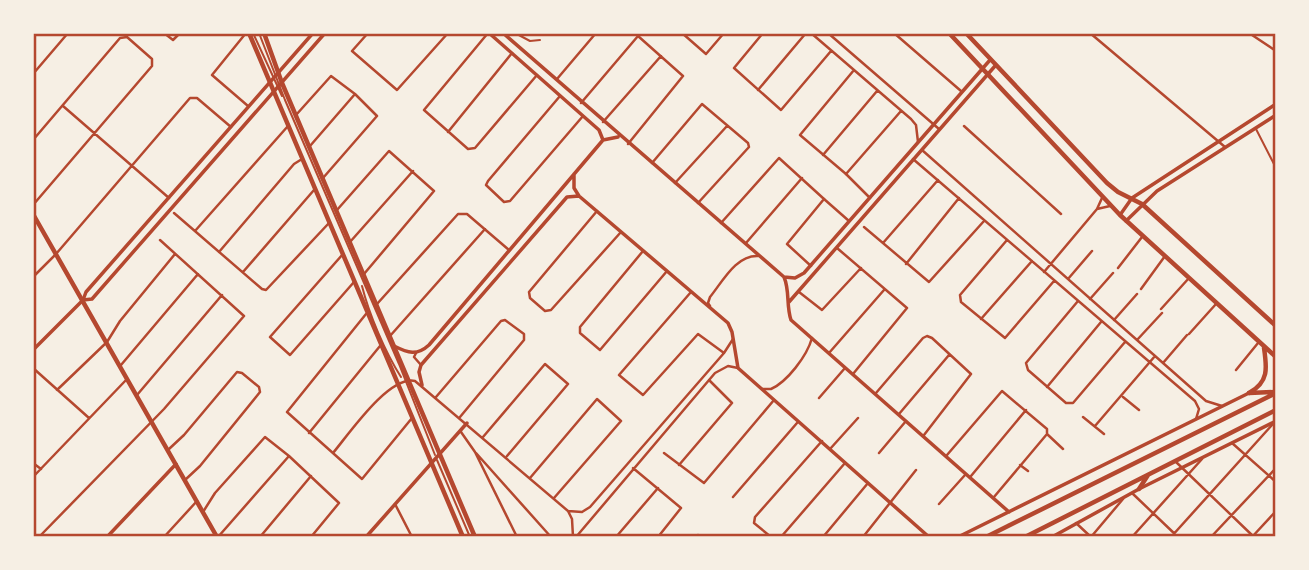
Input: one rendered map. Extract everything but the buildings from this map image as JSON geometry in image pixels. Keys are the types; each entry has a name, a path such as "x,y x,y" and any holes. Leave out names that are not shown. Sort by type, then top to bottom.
{"main road":[{"path":"249,33 296,115 310,146 438,457 475,537"},
{"path":"262,33 288,126 329,223 358,281 381,345 463,537"},
{"path":"949,33 1126,221 1276,357"},
{"path":"966,33 1107,183 1142,204 1276,326"},
{"path":"974,60 981,60 985,54"},
{"path":"33,214 217,537"},
{"path":"1249,393 1259,385 1266,374 1264,347"},
{"path":"1249,393 1276,392"},
{"path":"986,537 1276,392"},
{"path":"1025,537 1276,410"},
{"path":"1139,489 1149,473"}],"street":[{"path":"33,74 68,33"},
{"path":"164,33 173,40 180,33"},
{"path":"248,107 212,75 249,33"},
{"path":"33,349 83,300 86,292 313,33"},
{"path":"83,300 92,299 325,33"},
{"path":"368,33 352,51 397,90 448,33"},
{"path":"537,75 475,148 468,149 426,114 425,107 489,33 512,54 537,75 599,130 603,140"},
{"path":"503,33 628,144 784,276 791,320 1009,512"},
{"path":"556,81 596,33"},
{"path":"682,33 706,54 724,33"},
{"path":"763,33 734,66 735,70 781,110 831,51"},
{"path":"758,90 808,33 916,125 918,143"},
{"path":"828,33 939,129"},
{"path":"894,33 961,91"},
{"path":"1090,33 1225,147"},
{"path":"1249,33 1276,51"},
{"path":"581,103 636,35 661,56 683,76 628,144"},
{"path":"33,139 120,38 127,37 153,62 33,205"},
{"path":"448,131 512,54"},
{"path":"603,122 661,56"},
{"path":"784,276 800,276 811,265 990,60"},
{"path":"788,303 995,66"},
{"path":"854,70 800,135 870,198"},
{"path":"296,115 329,77 333,77 377,116 323,178"},
{"path":"823,155 878,90"},
{"path":"310,146 355,94"},
{"path":"33,277 193,96 231,127"},
{"path":"560,96 488,181 488,188 504,202 510,201 583,116"},
{"path":"652,164 702,104 727,125 749,145 698,203"},
{"path":"1120,215 1132,198 1276,104"},
{"path":"62,106 169,198"},
{"path":"946,110 952,115"},
{"path":"846,174 901,111"},
{"path":"1126,221 1157,191 1276,115"},
{"path":"675,183 727,125"},
{"path":"195,231 288,126"},
{"path":"964,126 1061,214"},
{"path":"394,346 416,353 429,345 603,140 620,137"},
{"path":"921,150 1206,401 1222,406"},
{"path":"337,210 389,151 433,188 434,193 364,274"},
{"path":"722,223 779,158 849,221"},
{"path":"219,252 294,164 302,159"},
{"path":"913,159 1198,404 1196,419"},
{"path":"350,242 413,170"},
{"path":"574,174 574,188 579,196 727,323 738,368"},
{"path":"889,175 895,180"},
{"path":"746,243 802,178"},
{"path":"883,243 938,180"},
{"path":"243,272 315,190"},
{"path":"422,385 419,372 421,365 567,197 579,196"},
{"path":"1044,272 1097,209 1102,197"},
{"path":"906,264 959,198"},
{"path":"811,265 788,244 824,199"},
{"path":"1097,209 1111,206"},
{"path":"597,211 529,292 530,298 545,311 551,310 621,232"},
{"path":"174,213 262,289 267,289 329,223"},
{"path":"376,304 458,214 467,214 509,250"},
{"path":"864,227 929,282 985,220"},
{"path":"390,336 485,229"},
{"path":"1118,268 1142,236"},
{"path":"39,537 151,422 243,318 243,313 160,240"},
{"path":"1007,240 959,299 1001,337 1007,336 1054,281"},
{"path":"837,248 905,305 906,311 853,374"},
{"path":"643,251 580,327 580,334 600,350 667,271"},
{"path":"1068,279 1092,251"},
{"path":"57,390 107,342 120,321 175,254"},
{"path":"343,254 270,337 290,355 358,281"},
{"path":"712,310 708,303 710,297 739,260 748,255 761,256"},
{"path":"1141,289 1166,256"},
{"path":"981,319 1031,261"},
{"path":"798,292 822,310 861,268"},
{"path":"1090,299 1113,272"},
{"path":"120,366 198,274"},
{"path":"1138,340 1189,278"},
{"path":"828,353 885,289"},
{"path":"691,292 619,375 643,395 698,334 724,353"},
{"path":"1114,320 1137,293"},
{"path":"136,395 222,295"},
{"path":"1077,301 1026,363 1028,370 1047,387 1066,403 1073,404 1125,342"},
{"path":"1163,363 1216,304"},
{"path":"368,313 287,412 362,479 412,418"},
{"path":"436,397 501,321 505,320 524,334 524,340 460,417"},
{"path":"1047,387 1101,322"},
{"path":"762,389 771,390 783,380 804,355 812,338"},
{"path":"876,394 923,338 932,338 950,354 969,371 970,377 923,436"},
{"path":"568,511 582,512 590,507 724,353 733,339"},
{"path":"1236,370 1258,342"},
{"path":"309,433 381,345"},
{"path":"416,353 414,357 421,365"},
{"path":"899,414 950,354"},
{"path":"1095,426 1155,356"},
{"path":"483,437 545,364 568,384 506,457"},
{"path":"574,537 709,380 728,366 738,368 929,537"},
{"path":"33,368 89,418"},
{"path":"819,398 845,368"},
{"path":"167,450 184,435 237,372 259,387 260,392 200,466 185,480"},
{"path":"33,477 127,379"},
{"path":"333,453 388,389 406,380 422,385 568,511 574,537"},
{"path":"679,465 732,403 709,380"},
{"path":"947,455 1002,391 1047,429 1047,434 1063,449"},
{"path":"958,537 1249,393"},
{"path":"1122,396 1139,410"},
{"path":"530,478 597,399 621,421 553,498"},
{"path":"664,453 700,482 708,481 774,400"},
{"path":"939,504 1026,410"},
{"path":"1083,417 1104,434"},
{"path":"830,449 858,418"},
{"path":"878,453 906,420"},
{"path":"733,497 799,421"},
{"path":"1052,537 1139,489 1275,422"},
{"path":"1132,493 1174,536 1275,422"},
{"path":"366,537 467,424"},
{"path":"461,432 475,452 551,537"},
{"path":"994,497 1047,434"},
{"path":"203,512 215,493 260,439 265,437 339,503 311,537"},
{"path":"771,537 754,523 755,517 822,441"},
{"path":"1232,443 1276,482"},
{"path":"475,452 517,537"},
{"path":"217,537 289,456"},
{"path":"1132,537 1203,458"},
{"path":"1174,460 1253,536 1276,511"},
{"path":"781,537 845,462"},
{"path":"33,463 41,470"},
{"path":"107,537 176,464"},
{"path":"1020,465 1028,471"},
{"path":"633,468 681,508 658,537"},
{"path":"1212,537 1276,468"},
{"path":"863,537 916,470"},
{"path":"260,537 311,476"},
{"path":"823,537 869,482"},
{"path":"616,537 659,488"},
{"path":"1076,523 1091,537 1126,496"},
{"path":"164,537 197,501"},
{"path":"396,504 412,537"},
{"path":"371,531 374,537"}],"lane":[{"path":"515,33 530,41 540,40"},
{"path":"278,87 389,355 406,380"},
{"path":"1255,128 1276,168"},
{"path":"438,457 470,537"}]}
